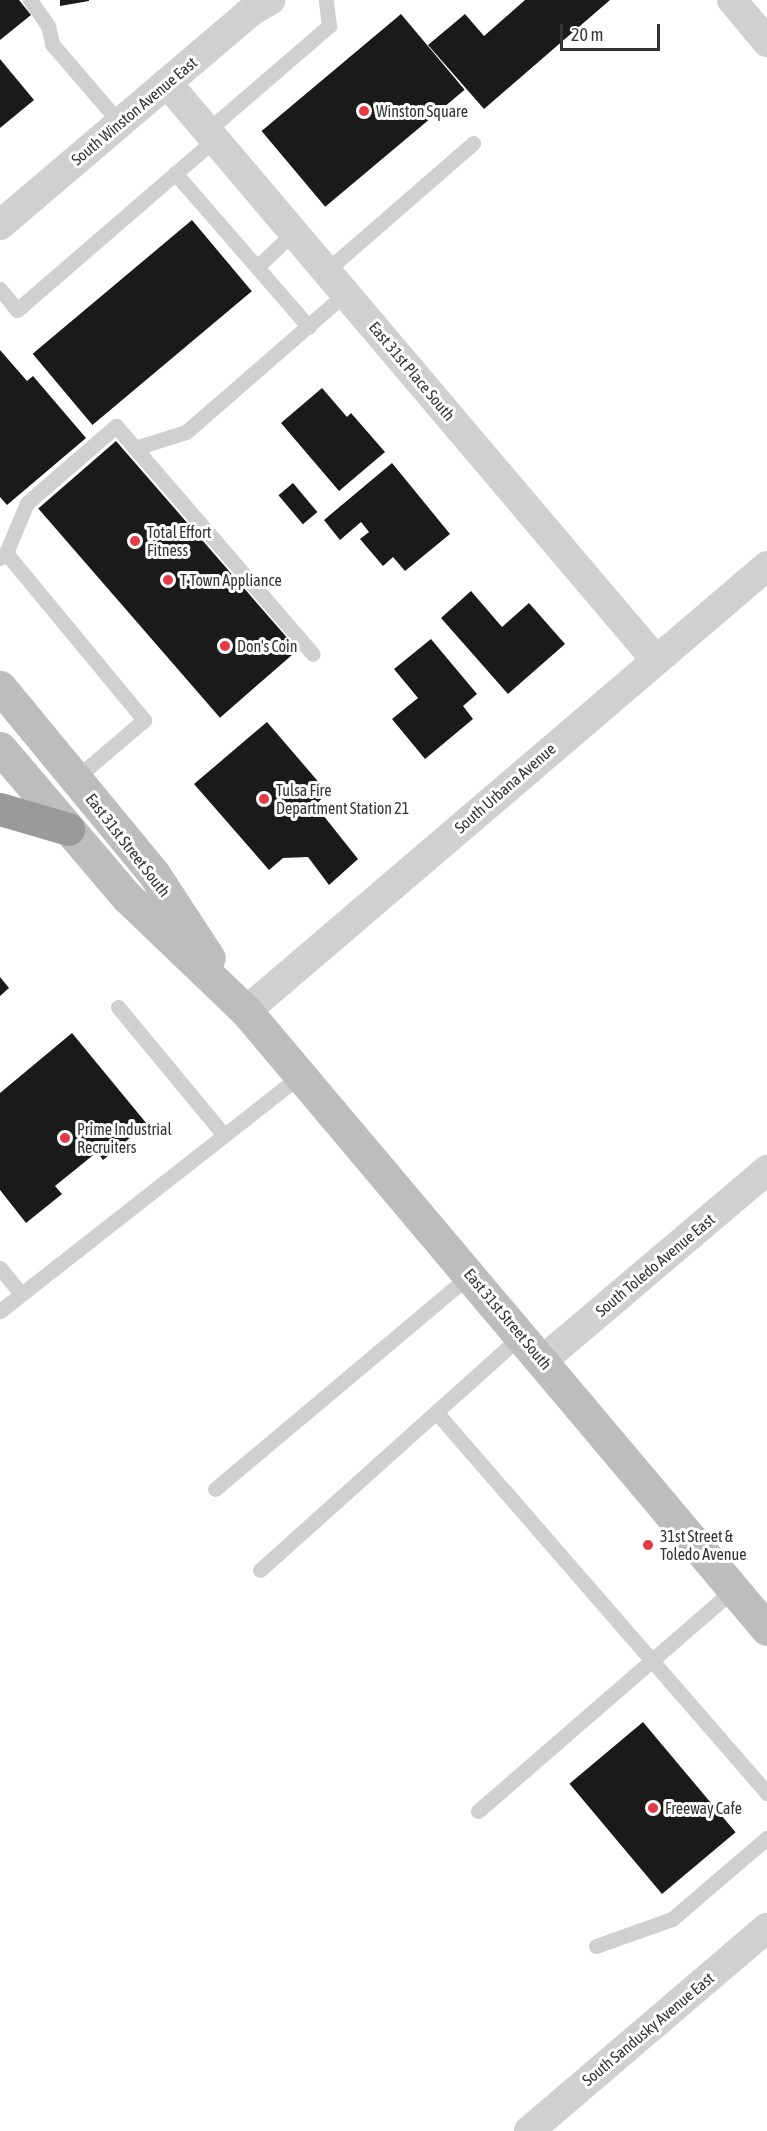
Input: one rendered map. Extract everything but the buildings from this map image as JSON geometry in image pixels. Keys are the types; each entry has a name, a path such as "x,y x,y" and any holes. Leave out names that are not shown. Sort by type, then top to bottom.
{"highway":[{"path":"0,809 68,829"}],"main road":[{"name":"East 31st Street South","path":"0,687 154,874 246,1011"},
{"name":"East 31st Street South","path":"0,748 127,897 246,1011 471,1274 767,1629"}],"street":[{"name":"South Winston Avenue East","path":"0,225 167,83 270,0"},
{"path":"732,0 767,42"},
{"name":"East 31st Place South","path":"167,83 656,658"},
{"name":"South Urbana Avenue","path":"246,1011 656,658 767,566"},
{"name":"South Toledo Avenue East","path":"543,1360 767,1170"},
{"name":"South Sandusky Avenue East","path":"529,2131 767,1928"}],"lane":[{"path":"30,0 48,26 52,44 120,123"},
{"path":"0,289 17,310 175,174 211,134 329,26 326,0"},
{"path":"326,271 473,143"},
{"path":"175,174 309,327"},
{"path":"257,267 294,232"},
{"path":"135,448 186,432 346,293"},
{"path":"75,779 144,720 3,556 27,503 116,426 312,654"},
{"path":"118,1008 224,1136"},
{"path":"0,1311 301,1075"},
{"path":"0,1268 21,1294"},
{"path":"215,1489 471,1274"},
{"path":"260,1570 522,1335"},
{"path":"436,1412 767,1793"},
{"path":"478,1811 734,1590"},
{"path":"596,1946 672,1919 767,1838"}],"place":[{"name":"Winston Square","path":"364,111"},
{"name":"Total Effort Fitness","path":"135,541"},
{"name":"T-Town Appliance","path":"168,580"},
{"name":"Don's Coin","path":"225,646"},
{"name":"Tulsa Fire Department Station 21","path":"264,799"},
{"name":"Prime Industrial Recruiters","path":"65,1138"},
{"name":"31st Street & Toledo Avenue","path":"648,1545"},
{"name":"Freeway Cafe","path":"653,1808"}]}
